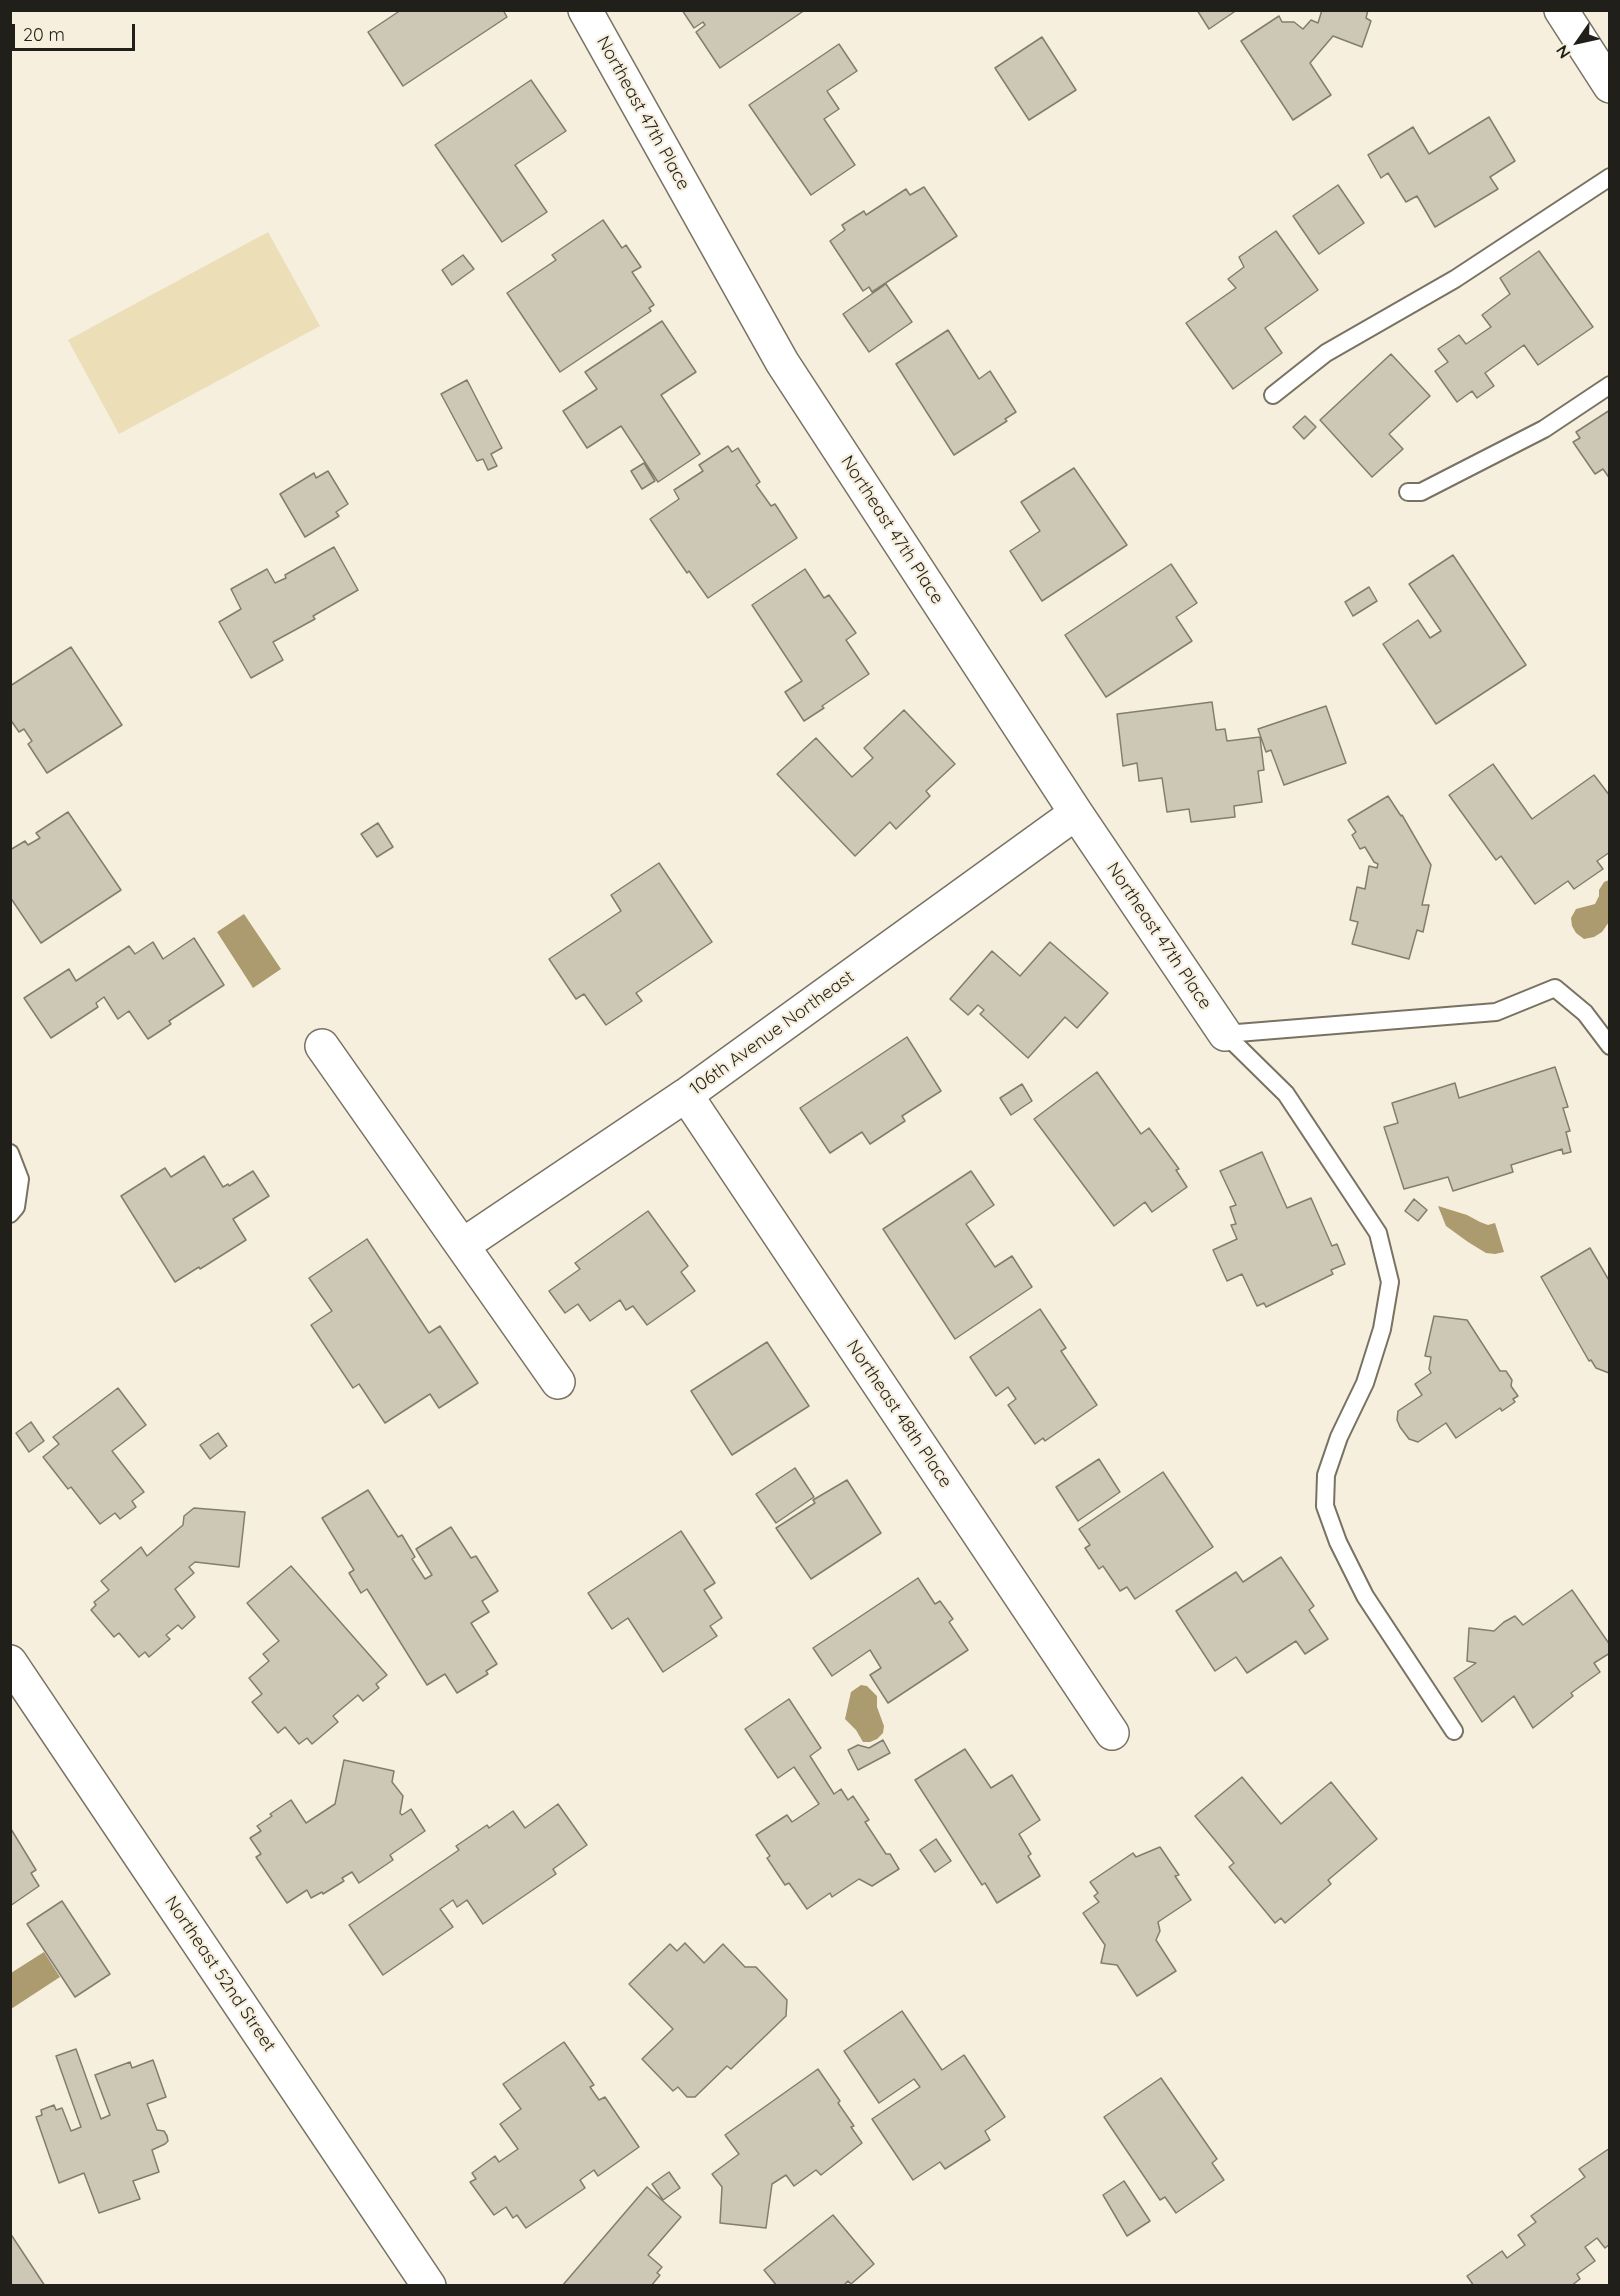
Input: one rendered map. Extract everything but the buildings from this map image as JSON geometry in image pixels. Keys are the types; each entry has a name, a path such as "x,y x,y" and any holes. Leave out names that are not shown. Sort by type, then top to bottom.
{"street":[{"name":"Northeast 47th Place","path":"585,10 782,362 1076,813 1225,1034"},
{"path":"1561,10 1610,86"},
{"name":"106th Avenue Northeast","path":"463,1245 686,1095 1076,813"},
{"path":"321,1046 558,1382"},
{"name":"Northeast 48th Place","path":"686,1095 1112,1733"},
{"name":"Northeast 52nd Street","path":"10,1662 429,2286"}],"lane":[{"path":"1273,395 1326,353 1455,279 1610,177"},
{"path":"1408,492 1421,492 1544,429 1610,385"},
{"path":"1225,1034 1496,1012 1555,988 1586,1013 1610,1046"},
{"path":"1225,1034 1287,1094 1378,1233 1390,1282 1382,1329 1365,1383 1339,1437 1326,1475 1325,1506 1338,1542 1365,1596 1454,1731"},
{"path":"10,1153 20,1179 16,1207 10,1214"}],"shaded area":[{"path":"268,232 320,326 119,434 68,340"},
{"path":"1609,880 1609,922 1602,932 1584,939 1576,933 1571,918 1576,909 1595,904 1599,890 1604,882"},
{"path":"244,914 281,969 253,988 217,932"},
{"path":"1438,1206 1467,1215 1488,1225 1495,1223 1504,1252 1486,1253 1468,1242 1446,1226"},
{"path":"861,1685 867,1686 877,1696 877,1707 884,1726 883,1733 870,1742 863,1742 856,1730 845,1719 851,1692"},
{"path":"44,1952 60,1977 11,2009 11,1973"}]}
